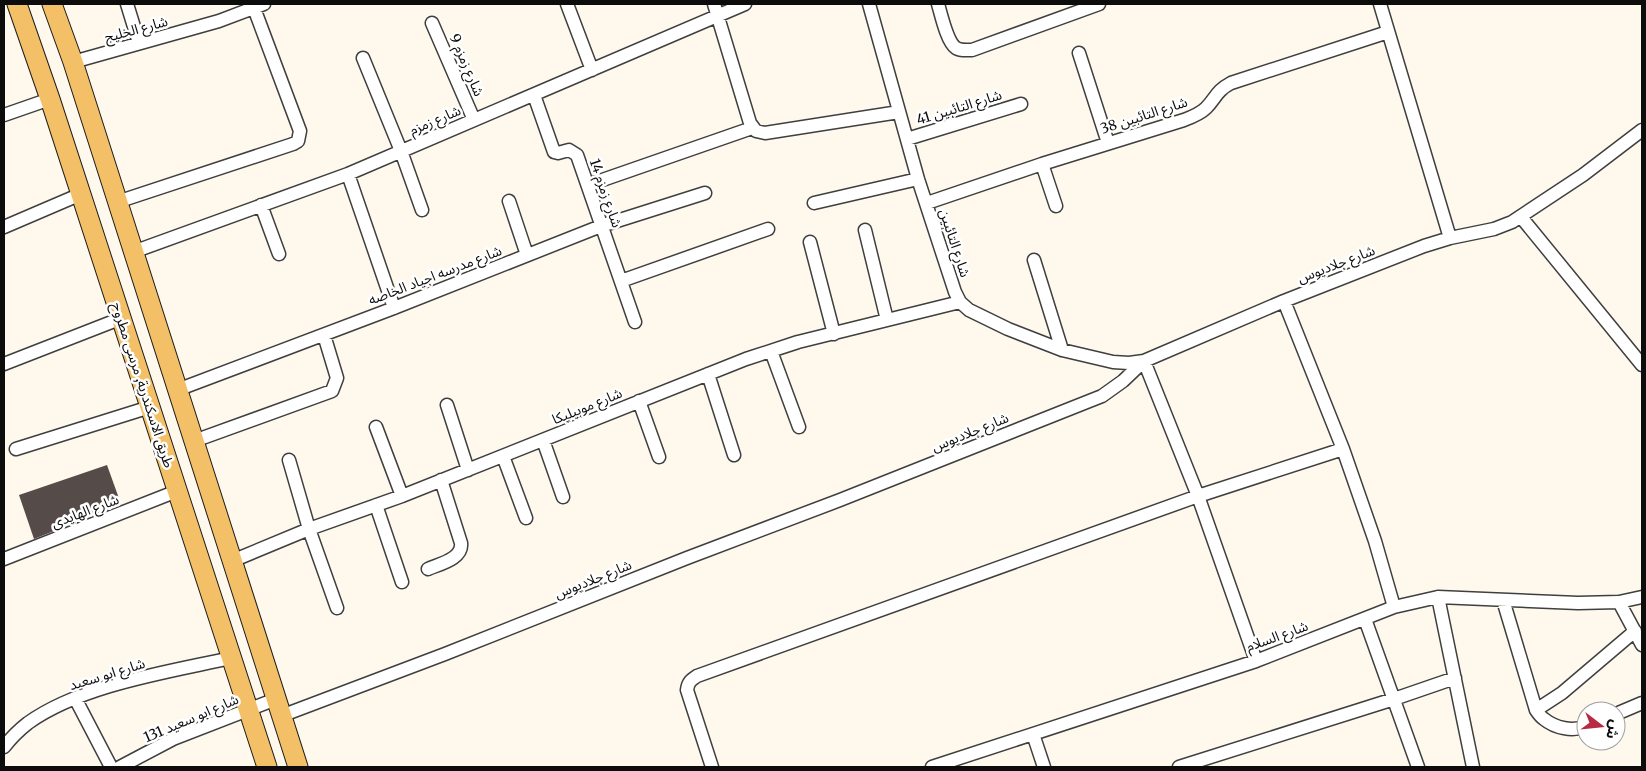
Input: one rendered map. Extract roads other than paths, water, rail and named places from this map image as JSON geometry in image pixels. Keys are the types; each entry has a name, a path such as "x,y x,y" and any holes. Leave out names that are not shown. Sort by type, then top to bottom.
{"main road":[{"name":"طريق الاسكندرية, مرسى مطروح","path":"17,4 122,318 265,763"},
{"path":"52,4 73,62 298,767"},
{"path":"265,763 292,748"}],"street":[{"path":"127,4 140,43"},
{"path":"567,4 592,70"},
{"name":"شارع زمزم","path":"133,252 348,174 592,70 716,10 745,4"},
{"name":"شارع التائبين","path":"869,4 918,179 955,292 960,302"},
{"path":"938,4 951,44 962,51 972,50 1099,4"},
{"path":"1380,4 1450,238"},
{"path":"117,202 298,141 300,132 259,6"},
{"name":"شارع الخليج","path":"73,62 219,21 259,6"},
{"path":"716,10 752,128 760,133 900,112"},
{"name":"شارع زمزم 9","path":"432,23 474,120"},
{"name":"شارع التائبين 38","path":"927,203 1197,115 1205,109 1216,93 1231,83 1388,32"},
{"path":"1079,53 1108,143"},
{"path":"363,58 401,151 422,210"},
{"name":"شارع زمزم 14","path":"534,95 552,150 558,153 572,151 577,155 635,322"},
{"path":"4,115 50,99"},
{"name":"شارع التائبين 41","path":"907,139 1021,104"},
{"path":"588,185 752,128"},
{"name":"شارع جلاديوس","path":"279,707 445,654 687,558 840,500 1102,396 1123,381 1144,361 1284,301 1424,246 1450,238 1505,226 1583,175 1642,130"},
{"path":"1042,164 1056,206"},
{"path":"348,174 394,308"},
{"path":"814,203 918,179"},
{"name":"شارع مدرسه اجياد الخاصه","path":"177,390 394,308 602,226 706,193"},
{"path":"4,227 81,194"},
{"path":"509,202 527,255"},
{"path":"261,205 279,254"},
{"path":"1521,217 1640,359"},
{"path":"621,281 768,229"},
{"path":"865,230 887,320"},
{"path":"810,242 834,334"},
{"path":"1034,260 1062,350"},
{"path":"1284,301 1343,449 1375,541 1394,607"},
{"path":"960,302 969,310 1008,329 1062,350 1113,362 1144,361 1198,496 1256,661"},
{"name":"شارع موبيليكا","path":"232,561 309,529 402,496 746,359 834,334 960,302"},
{"path":"4,364 122,318"},
{"path":"194,441 332,391 336,384 336,378 324,335"},
{"path":"771,351 799,427"},
{"path":"708,374 734,455"},
{"path":"639,401 659,458"},
{"path":"447,405 468,470"},
{"path":"16,449 150,407"},
{"path":"376,427 402,496"},
{"path":"543,440 563,497"},
{"path":"712,767 689,697 688,684 692,679 1198,496 1343,449"},
{"path":"502,456 526,518"},
{"path":"289,460 309,529 337,608"},
{"path":"428,569 455,556 461,550 461,543 441,480"},
{"name":"شارع الهايدى","path":"4,559 177,491"},
{"path":"376,505 402,582"},
{"path":"1438,597 1473,767"},
{"name":"شارع السلام","path":"932,767 1256,661 1394,607 1438,597 1578,603 1619,602 1642,597"},
{"path":"1503,600 1536,710 1544,719 1553,724 1567,729 1576,729"},
{"path":"1619,602 1642,645"},
{"path":"1364,619 1418,767"},
{"path":"1536,710 1562,693 1635,631"},
{"name":"شارع ابو سعيد","path":"4,747 28,723 75,698 139,679 231,658"},
{"path":"1179,767 1455,678"},
{"path":"75,698 111,767"},
{"path":"1626,710 1642,703"},
{"name":"شارع ابو سعيد 131","path":"120,767 173,739 248,710 279,707"},
{"path":"1033,734 1044,767"}]}
